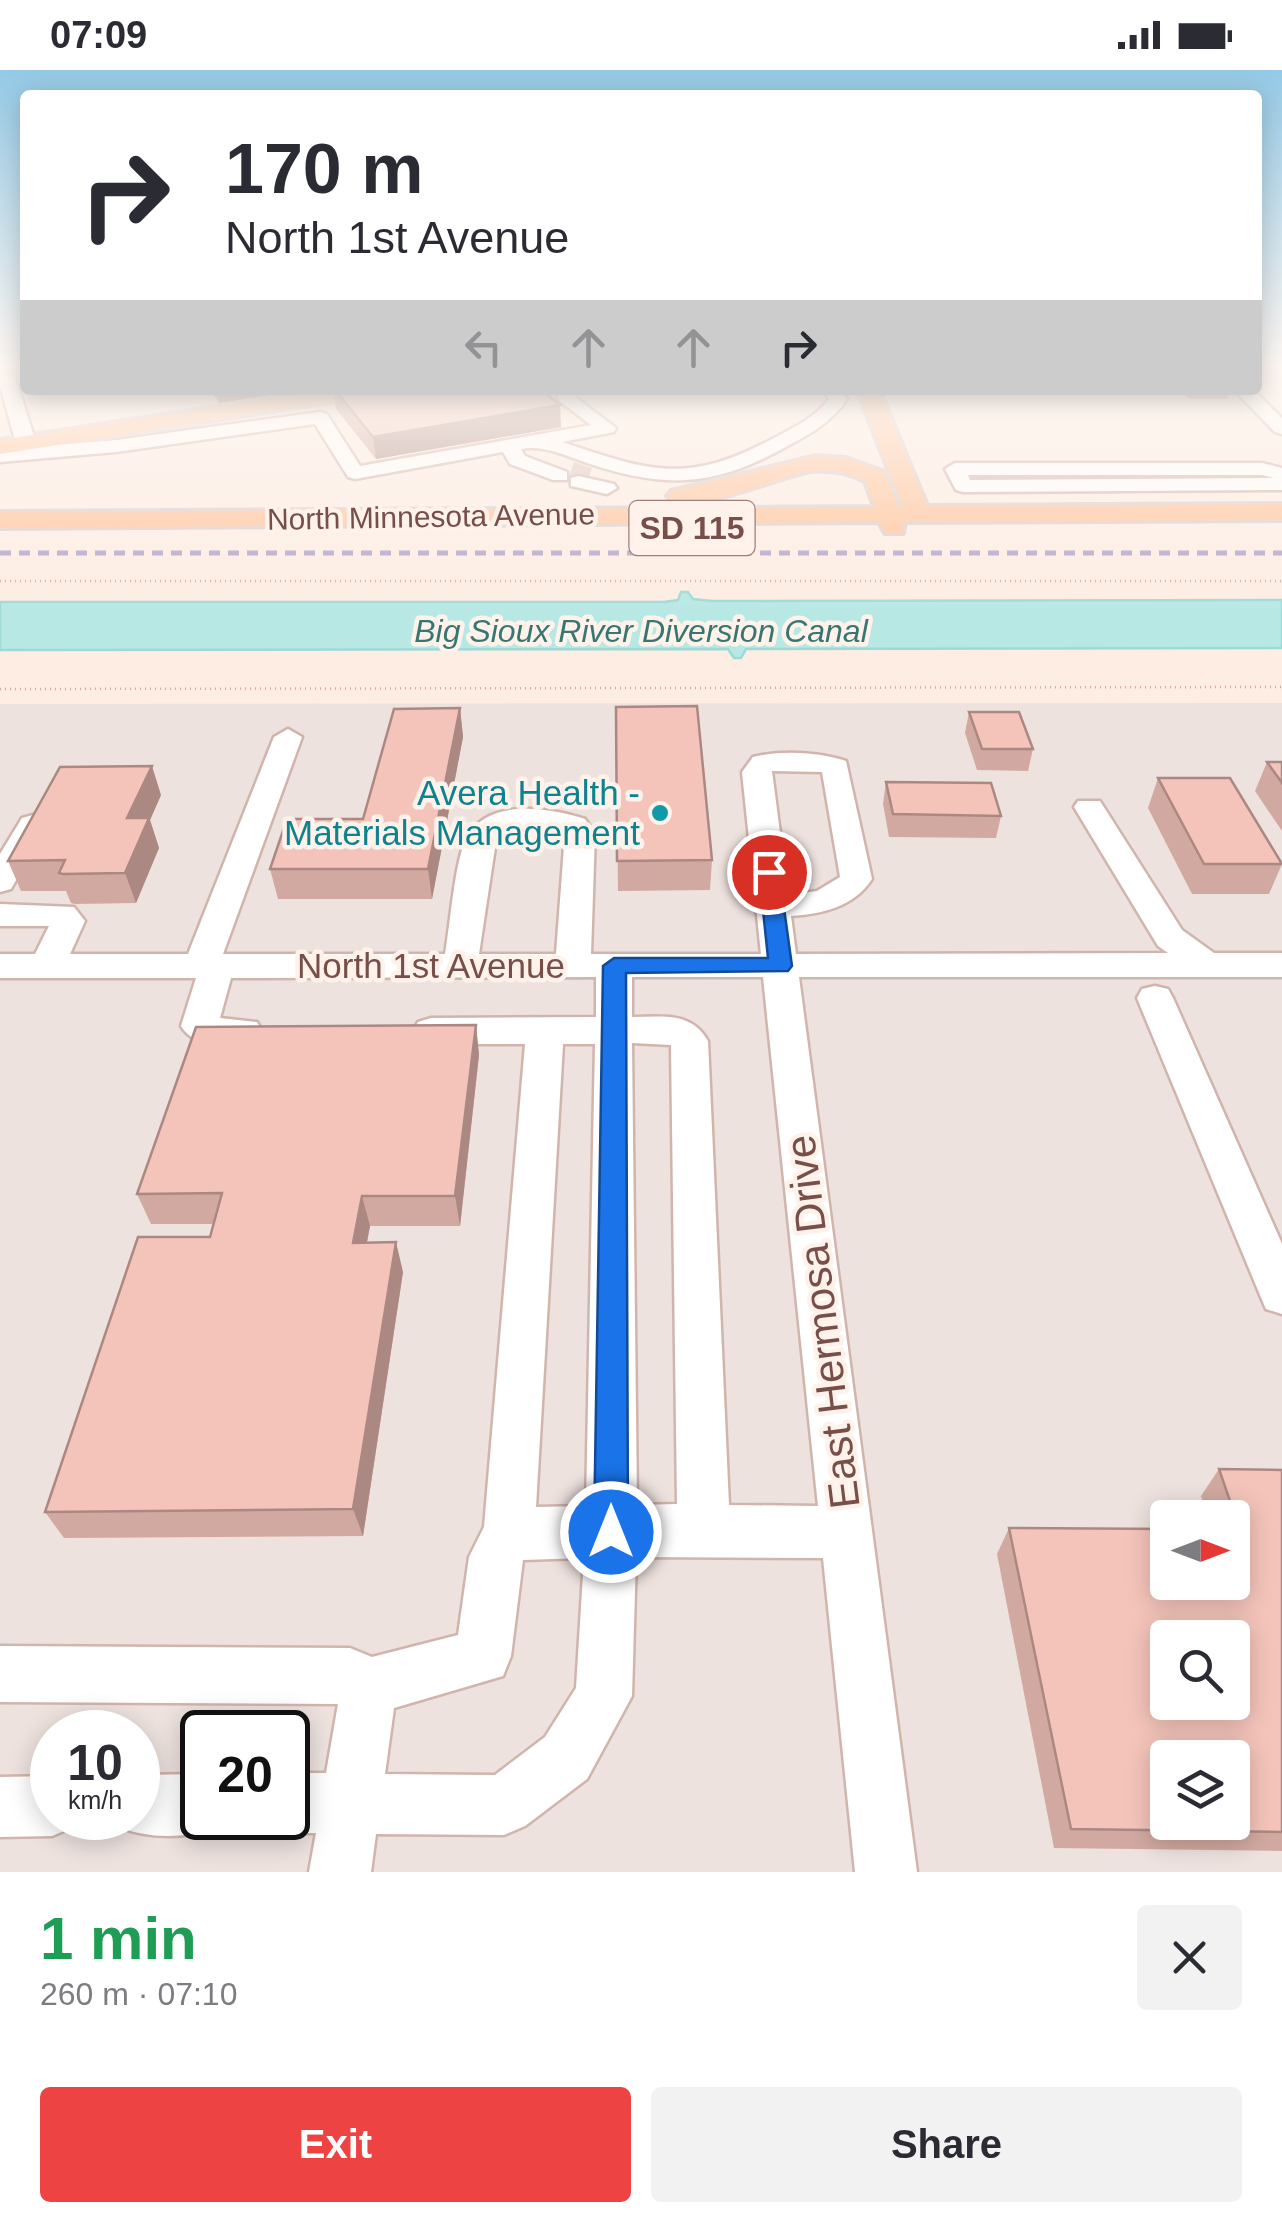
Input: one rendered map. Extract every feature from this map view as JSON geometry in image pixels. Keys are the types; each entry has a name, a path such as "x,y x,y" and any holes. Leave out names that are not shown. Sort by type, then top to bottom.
{"main road":[{"path":"778,469 813,450"},
{"path":"881,450 906,520"},
{"path":"0,504 660,499 710,492 807,463 861,469 876,477 906,520"},
{"name":"North Minnesota Avenue","path":"0,529 906,520 1282,512"},
{"name":"North Minnesota Avenue","path":"0,520 906,520 1282,526"}],"street":[{"path":"0,456 65,450"},
{"path":"340,450 355,473 488,450"},
{"path":"509,450 517,460 660,499"},
{"path":"570,450 661,479 717,472 766,450"},
{"path":"1282,474 1262,469 955,469 963,486 1282,484"},
{"path":"284,1032 210,1031 198,1026 209,966 288,738"},
{"name":"East Hermosa Drive","path":"773,906 829,900 856,879 836,767 824,763 770,762 763,763 757,772 886,1872"},
{"path":"0,882 48,800"},
{"path":"1089,807 1170,938 1206,965"},
{"path":"310,1803 504,1805 566,1758 604,1696 611,1532 614,1030 594,966 580,832 574,825 559,819 507,820 488,830 481,839 460,966"},
{"path":"0,915 62,916 68,920 47,966"},
{"name":"North 1st Avenue","path":"0,966 1104,965 1131,994 1162,982"},
{"path":"1282,965 1206,965 1162,982 1282,1295"},
{"path":"0,1674 350,1676 369,1686 484,1656 495,1557 509,1534 546,1029"},
{"path":"396,1032 676,1030 689,1040 704,1510 690,1530"},
{"path":"509,1534 847,1532"},
{"path":"340,1872 369,1686"},
{"path":"0,1807 30,1806"}],"path":[{"path":"0,581 1282,580"},
{"path":"0,689 1282,688"}],"shaded area":[{"path":"1282,703 1282,1872 0,1872 0,704"}],"water":[{"name":"Big Sioux River Diversion Canal","path":"681,592 688,592 693,599 712,601 1282,600 1282,648 746,649 741,658 734,658 728,649 0,650 0,602 664,602 678,600"}],"building":[{"name":"Avera Health - Materials Management","path":"697,706 712,860 617,861 616,707"},
{"path":"460,708 428,869 270,869 287,819 363,819 394,709"},
{"path":"969,712 1019,712 1033,749 982,749"},
{"path":"1267,762 1282,762 1282,783"},
{"path":"152,766 127,818 149,818 125,873 63,874 59,873 65,860 8,861 60,767"},
{"path":"1158,778 1230,778 1282,864 1204,864"},
{"path":"886,782 991,783 1001,816 893,814"},
{"path":"476,1025 455,1196 362,1196 353,1243 396,1242 353,1509 45,1512 138,1237 210,1237 222,1193 137,1194 196,1027"},
{"path":"1219,1469 1282,1470 1282,1832 1250,1832 1250,1740 1150,1740 1150,1830 1071,1829 1009,1528 1150,1529 1150,1600 1250,1600 1250,1500 1230,1500"}],"tunnel":[{"path":"571,471 589,477"}],"railway":[{"path":"0,553 1282,553"}],"place":[{"name":"Avera Health - Materials Management","path":"660,813"}],"route":[{"path":"611,1532 614,966 780,966 769,872"}]}
